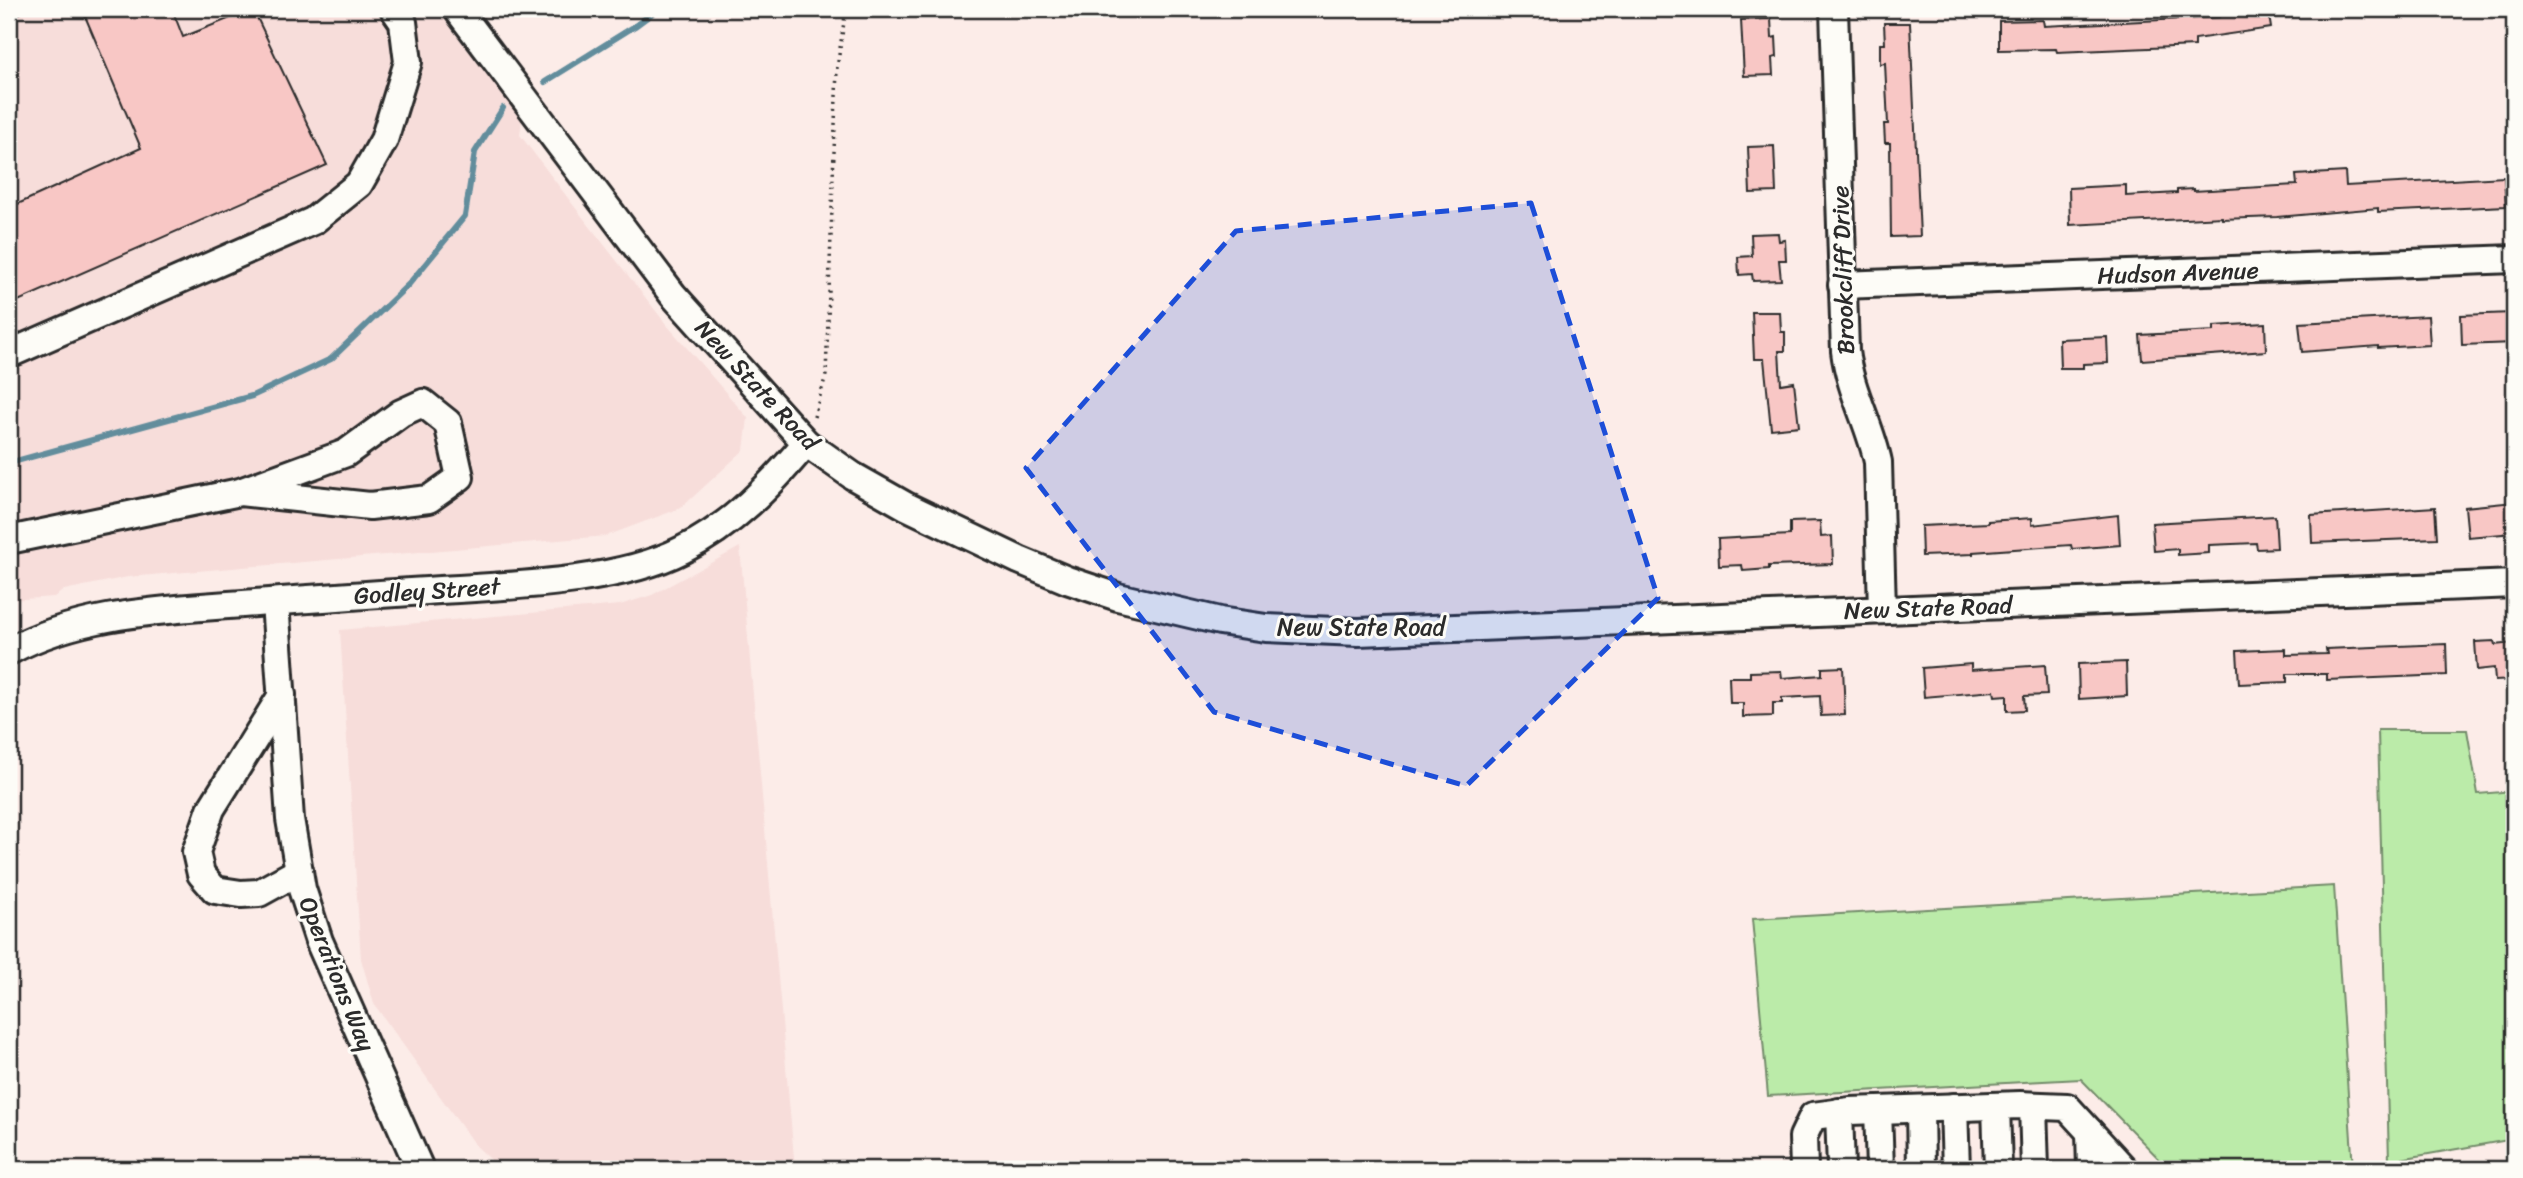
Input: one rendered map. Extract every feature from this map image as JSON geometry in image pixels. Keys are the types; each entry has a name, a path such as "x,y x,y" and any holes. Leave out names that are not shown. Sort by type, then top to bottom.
{"street":[{"path":"9,354 313,221 359,184 384,140 408,62 403,22 394,9"},
{"name":"New State Road","path":"457,9 673,295 806,443 853,476 906,506 1020,560 1067,580 1118,597 1220,621 1266,628 1358,632 2514,584"},
{"name":"Brookcliff Drive","path":"1834,9 1847,370 1874,443 1878,462 1882,610"},
{"name":"Hudson Avenue","path":"1842,285 2514,259"},
{"path":"9,540 240,492 346,453 401,413 423,403 448,423 460,477 429,499 370,506 240,492"},
{"name":"Godley Street","path":"9,651 39,637 73,626 146,611 503,586 585,577 632,568 682,551 714,530 753,501 806,443"},
{"name":"Operations Way","path":"275,601 290,819 302,889 319,941 420,1169"},
{"path":"282,695 211,809 196,852 201,874 215,890 241,894 259,893 299,871"},
{"path":"1996,1106 1998,1169"},
{"path":"2033,1106 2035,1169"},
{"path":"1804,1169 1803,1137 1813,1116 1878,1110 2033,1106 2067,1107 2124,1169"},
{"path":"1954,1107 1956,1169"},
{"path":"1920,1109 1921,1169"},
{"path":"1878,1110 1880,1169"},
{"path":"1839,1112 1842,1169"},
{"path":"2090,1132 2091,1169"}],"path":[{"path":"806,443 826,376 837,68 846,9"}],"highlighted area":[{"path":"1531,203 1658,598 1466,786 1214,712 1026,468 1236,231"}],"shaded area":[{"path":"9,9 437,9 522,119 520,135 666,324 748,418 744,450 681,508 606,536 128,577 64,590 54,597 9,600"},
{"path":"740,547 795,1169 501,1169 474,1144 374,1004 361,959 340,630 620,605 652,595"}],"green space":[{"path":"2378,730 2467,730 2478,794 2514,791 2514,1139 2389,1161"},
{"path":"2334,886 2353,1169 2169,1169 2081,1079 1768,1096 1752,919"}],"building":[{"path":"82,9 172,9 183,37 253,9 327,165 9,305 9,208 141,148"},
{"path":"2268,9 2271,28 2195,39 2195,46 2057,52 2056,49 1999,50 1999,21 2043,20 2044,26 2220,17 2219,12"},
{"path":"1771,19 1772,38 1776,37 1777,57 1772,58 1773,75 1744,76 1741,20"},
{"path":"1884,23 1910,23 1920,236 1891,237 1890,143 1885,143 1884,124 1888,124 1885,63 1880,64 1880,44 1885,44"},
{"path":"1774,146 1776,192 1750,193 1748,147"},
{"path":"2345,172 2346,186 2504,177 2506,206 2378,212 2378,208 2277,217 2222,217 2070,225 2069,188 2126,185 2126,196 2177,193 2177,190 2297,185 2296,175"},
{"path":"1778,233 1779,241 1785,240 1786,260 1779,260 1781,280 1753,281 1752,274 1739,275 1738,257 1752,256 1751,234"},
{"path":"1752,312 1780,312 1781,332 1785,332 1785,351 1779,351 1781,384 1794,382 1799,426 1771,429 1764,359 1754,359"},
{"path":"2512,313 2513,343 2462,345 2461,315"},
{"path":"2428,316 2430,345 2302,352 2299,323"},
{"path":"2265,323 2266,351 2142,360 2140,335 2214,331 2214,326"},
{"path":"2107,337 2108,363 2083,364 2083,368 2060,368 2059,339"},
{"path":"2514,502 2514,533 2468,537 2465,507"},
{"path":"2435,507 2437,538 2312,543 2311,515"},
{"path":"2118,515 2120,545 2072,549 2071,545 1922,556 1921,526 2032,518 2032,525"},
{"path":"2275,516 2277,548 2257,549 2256,543 2209,545 2209,553 2178,555 2178,549 2154,551 2152,523"},
{"path":"1820,521 1821,537 1832,536 1833,564 1769,566 1769,569 1743,571 1742,565 1719,566 1718,539 1790,535 1790,522"},
{"path":"2494,641 2495,645 2514,643 2514,680 2495,681 2494,668 2477,670 2475,642"},
{"path":"2446,644 2447,675 2327,680 2327,674 2287,674 2287,682 2239,684 2237,651 2286,649 2286,655 2327,654 2326,649"},
{"path":"2126,662 2127,696 2079,699 2078,664"},
{"path":"1971,664 1971,670 2045,665 2047,695 2024,696 2025,710 2007,711 2007,695 1995,696 1994,691 1924,697 1922,668"},
{"path":"1843,667 1845,715 1821,716 1820,696 1782,698 1782,703 1773,703 1773,716 1743,717 1743,703 1730,703 1729,677 1750,677 1750,672 1781,671 1782,678 1822,675 1822,668"}],"waterway":[{"path":"545,82 658,9"},
{"path":"9,463 252,396 331,359 409,284 465,216 475,152 503,108"}],"railway":[{"path":"9,16 26,9"}]}
